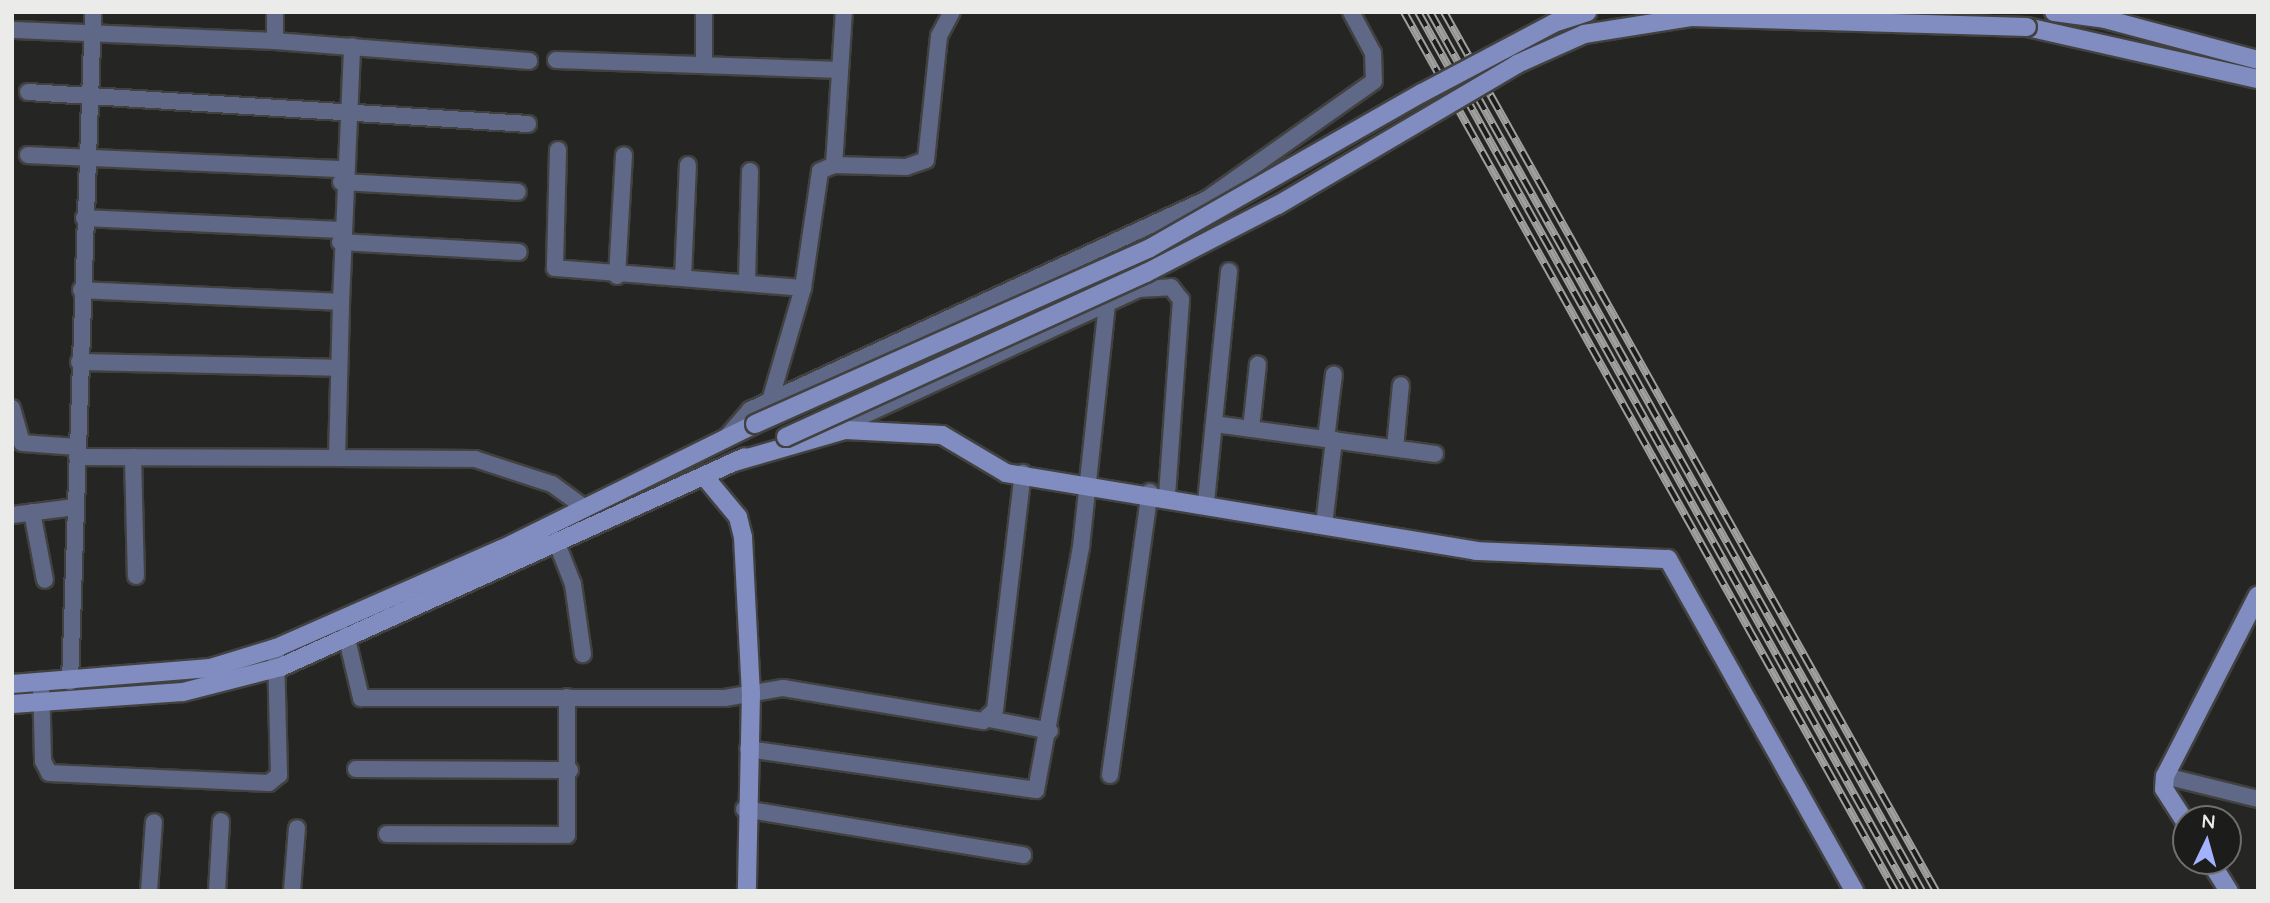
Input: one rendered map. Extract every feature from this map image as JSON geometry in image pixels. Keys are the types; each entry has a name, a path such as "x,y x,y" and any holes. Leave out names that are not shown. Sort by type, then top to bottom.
{"street":[{"path":"70,682 93,12"},
{"path":"275,12 275,41"},
{"path":"704,12 704,65"},
{"path":"834,165 844,12"},
{"path":"770,401 803,288 820,171 834,165 906,167 926,160 938,42 952,12"},
{"path":"723,440 745,413 1201,202 1374,81 1373,53 1351,12"},
{"path":"12,684 70,682 210,668 276,648 585,508 755,424 1150,248 1434,87 1554,23 1587,12"},
{"path":"2054,12 2104,15 2258,60"},
{"path":"2104,15 2106,41"},
{"path":"12,704 183,692 281,667 346,635 558,546 786,437 1146,273 1278,205 1517,64 1584,34 1691,17 2027,27 2106,41 2258,79"},
{"path":"15,30 92,36 275,41 529,61"},
{"path":"337,458 342,175 352,47"},
{"path":"555,60 840,70"},
{"path":"28,92 528,124"},
{"path":"558,149 551,261 562,271 747,281 803,288"},
{"path":"28,155 342,175 518,192"},
{"path":"617,276 624,155"},
{"path":"683,278 688,165"},
{"path":"747,281 750,171"},
{"path":"84,218 519,252"},
{"path":"1206,502 1229,271"},
{"path":"811,439 1142,287 1171,287 1180,294 1158,494 1110,775"},
{"path":"82,290 341,302"},
{"path":"748,749 1025,793 1039,785 1050,731 1088,481 1107,303"},
{"path":"79,362 339,368"},
{"path":"1251,429 1258,364"},
{"path":"1324,526 1334,374"},
{"path":"1395,448 1401,385"},
{"path":"12,408 22,443 133,457 475,459 552,484 585,508"},
{"path":"1214,424 1435,454"},
{"path":"734,462 855,429 942,435 1001,472 1088,481 1324,526 1483,551 1668,559 1854,891"},
{"path":"133,457 136,576"},
{"path":"989,719 1023,473"},
{"path":"704,476 741,525 751,693 744,809 747,891"},
{"path":"12,515 75,507"},
{"path":"32,512 45,580"},
{"path":"558,546 572,578 583,654"},
{"path":"2174,805 2164,789 2165,776 2258,595"},
{"path":"346,635 361,698 751,693 783,688 989,719 1050,731"},
{"path":"41,682 43,761 58,776 270,783 279,775 281,667 276,648"},
{"path":"387,834 563,837 569,829 567,697"},
{"path":"356,769 570,770"},
{"path":"2165,776 2258,799"},
{"path":"744,809 1023,855"},
{"path":"217,891 221,821"},
{"path":"149,891 154,822"},
{"path":"292,891 296,828"},
{"path":"2219,875 2230,891"}],"railway":[{"path":"1404,12 1895,891"},
{"path":"1418,12 1908,891"},
{"path":"1430,12 1922,891"},
{"path":"1444,12 1936,891"}]}
